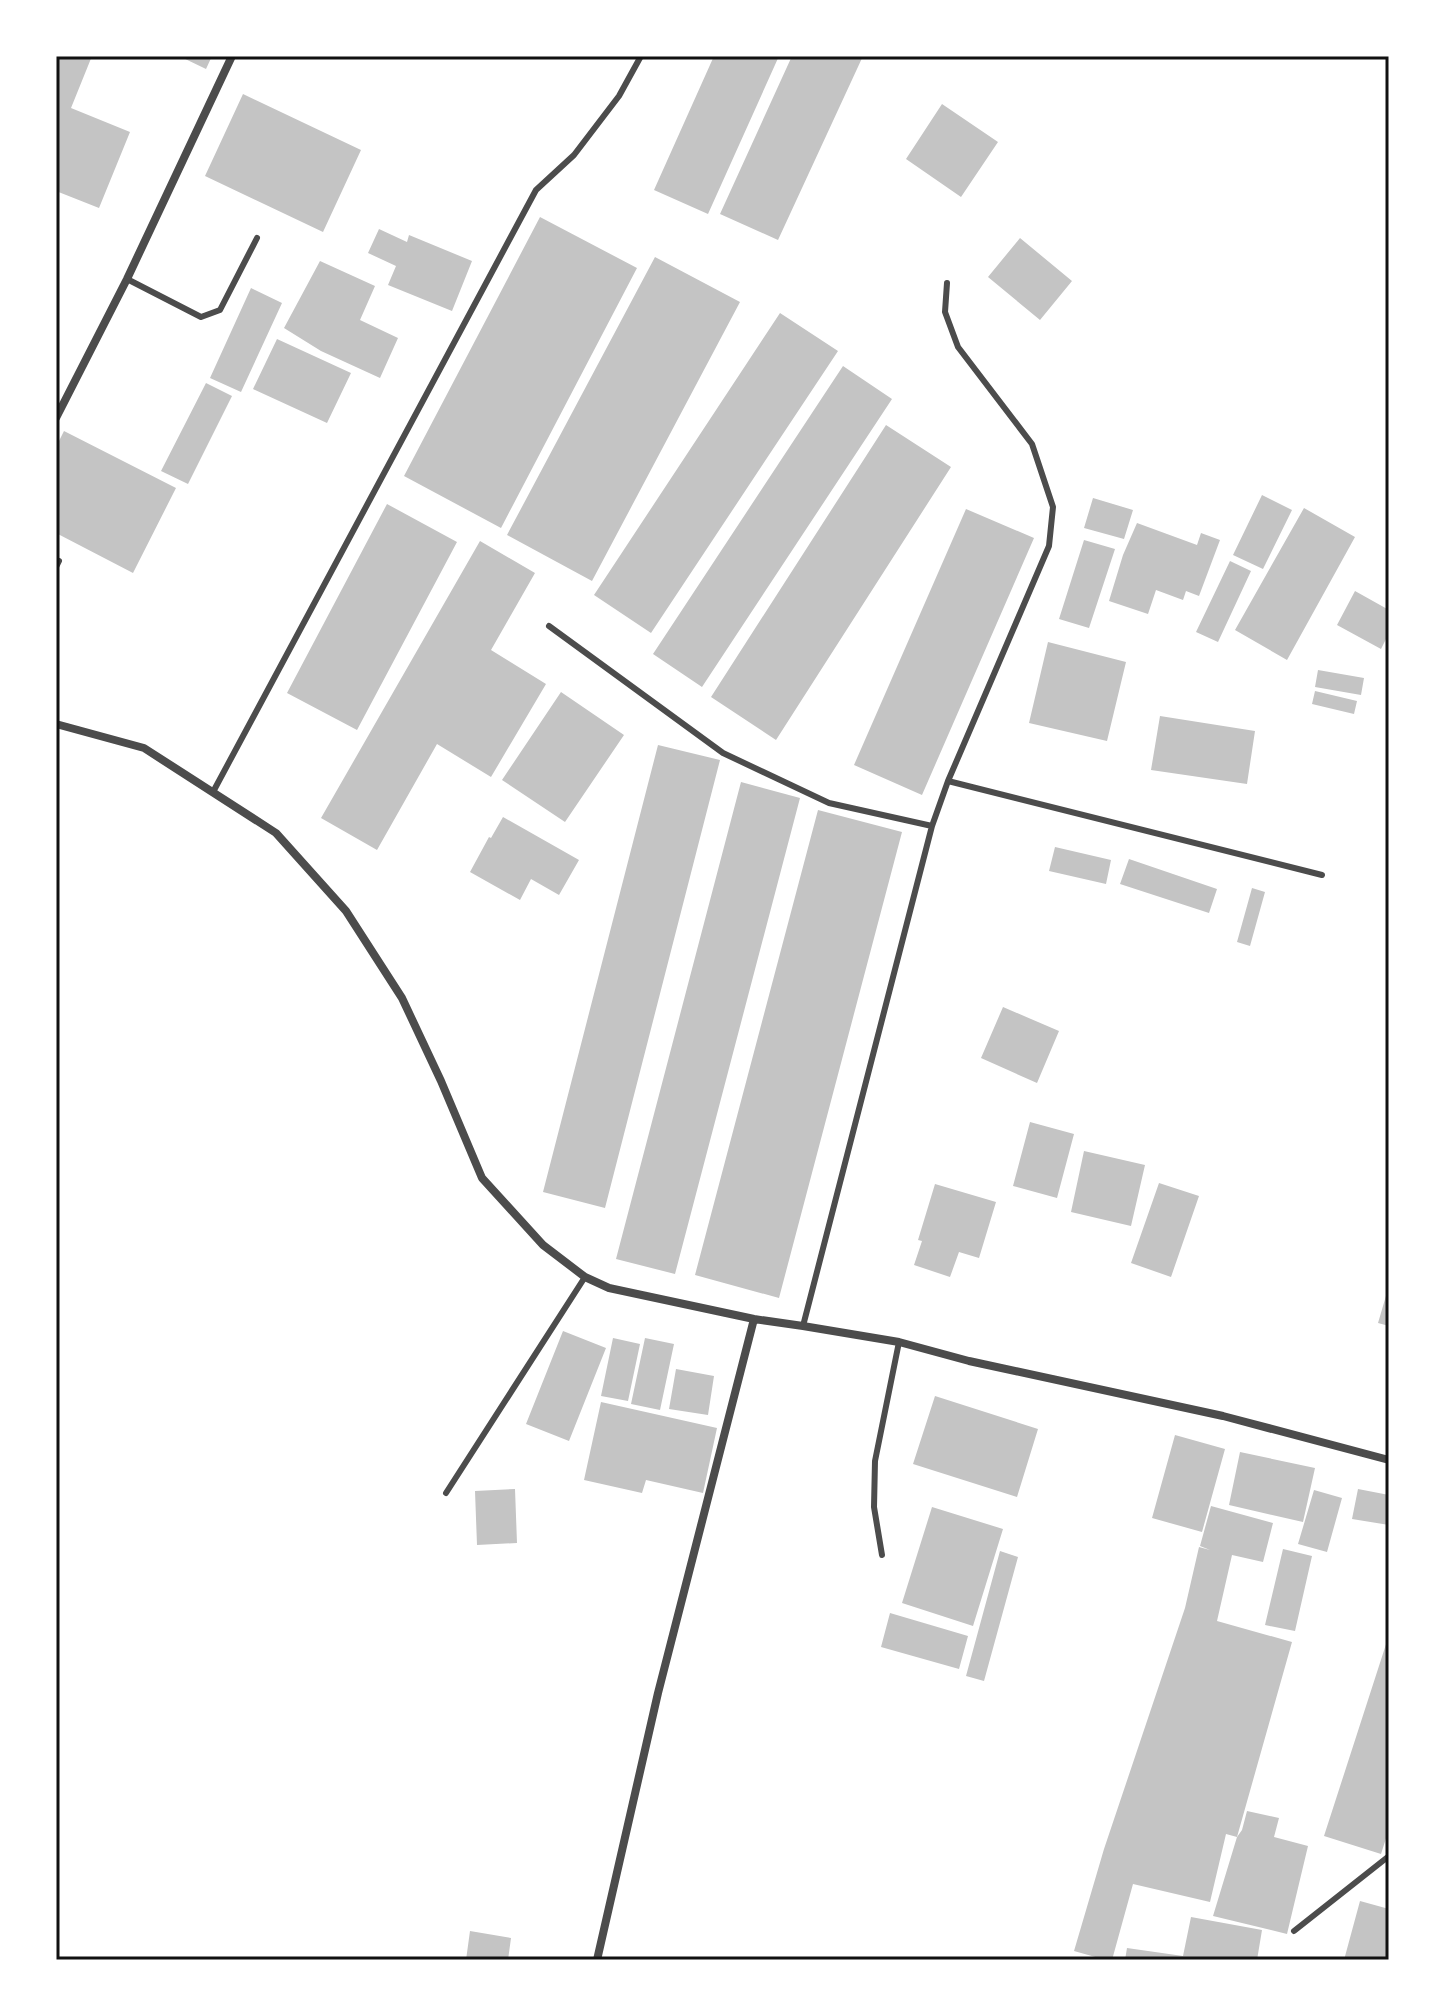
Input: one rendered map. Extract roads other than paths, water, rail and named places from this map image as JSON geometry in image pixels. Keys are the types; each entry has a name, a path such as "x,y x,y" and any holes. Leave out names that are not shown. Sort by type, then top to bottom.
{"street":[{"path":"56,418 127,279 232,56"},
{"path":"56,724 144,748 276,833 346,911 402,998 482,1178 543,1245 585,1277 609,1288 754,1319 899,1342 969,1361 1223,1416 1389,1460"},
{"path":"597,1960 658,1693 754,1319"}],"lane":[{"path":"213,792 536,190 574,155 619,96 641,56"},
{"path":"127,279 201,317 220,310 257,238"},
{"path":"803,1326 932,826 948,781 1049,546 1053,507 1032,444 958,347 945,312 947,283"},
{"path":"549,626 723,753 829,803 932,826"},
{"path":"948,781 1322,875"},
{"path":"446,1493 585,1277"},
{"path":"882,1555 874,1507 875,1461 899,1342"},
{"path":"1294,1931 1389,1856"}]}
